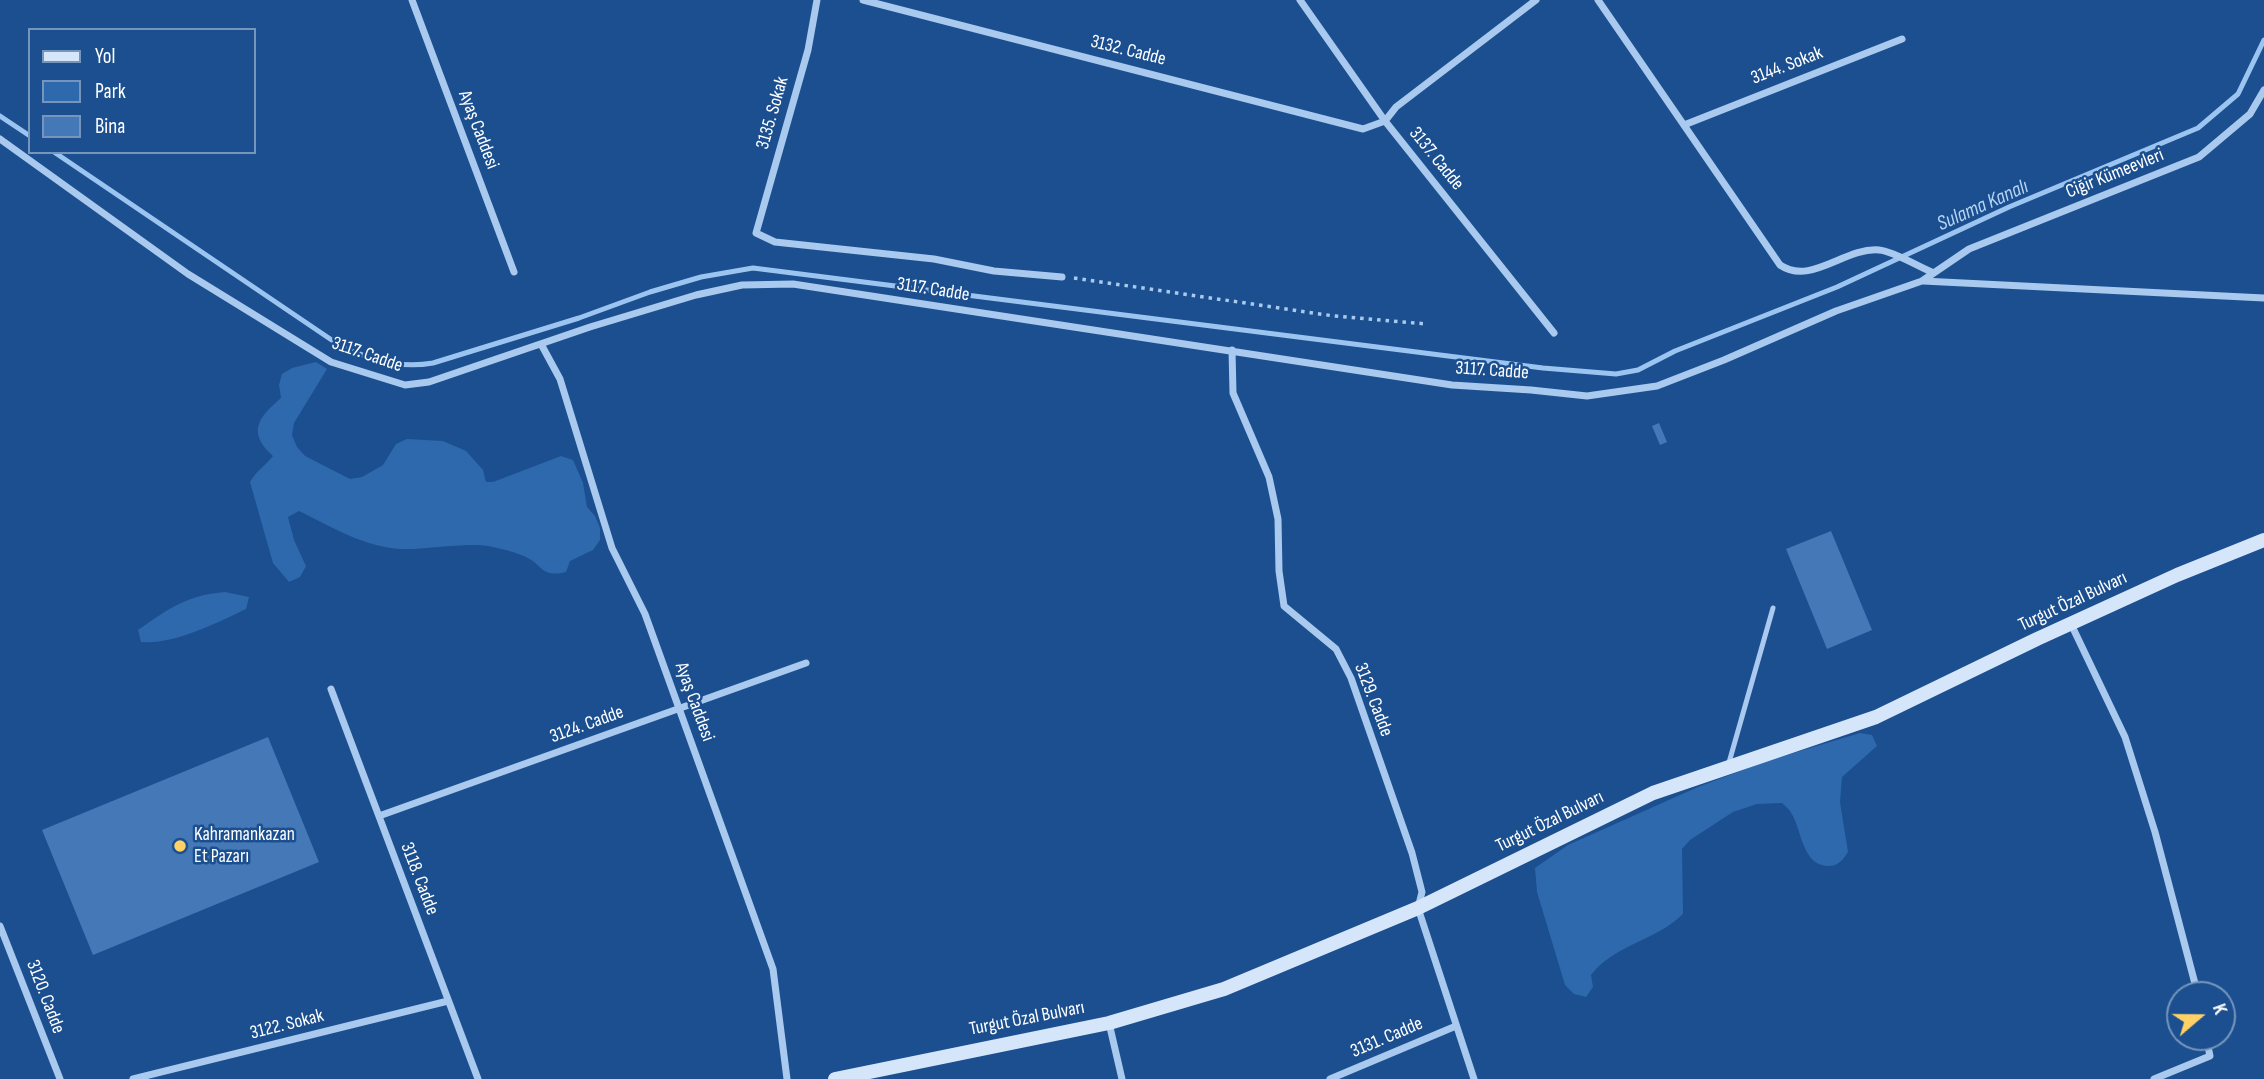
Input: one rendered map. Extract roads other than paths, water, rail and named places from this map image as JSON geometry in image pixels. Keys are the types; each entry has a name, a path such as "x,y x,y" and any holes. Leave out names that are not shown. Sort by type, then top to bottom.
{"street":[{"name":"Ayaş Caddesi","path":"412,0 514,272"},
{"name":"3135. Sokak","path":"817,0 808,50 756,233 775,242 934,260 994,271 1062,277"},
{"name":"3132. Cadde","path":"863,0 1363,129 1385,121"},
{"name":"3137. Cadde","path":"1300,0 1385,121 1554,333"},
{"path":"1385,121 1396,107 1536,0"},
{"path":"1598,0 1780,265 1791,272 1809,271 1853,255 1881,250 1934,273"},
{"name":"3144. Sokak","path":"1684,125 1902,39"},
{"name":"Ciğir Kümeevleri","path":"1922,281 1969,249 2199,157 2250,114 2264,90"},
{"name":"3117. Cadde","path":"0,139 188,274 331,362 405,385 429,382 652,307 718,289 742,285 793,284 1452,385 1587,396 1657,386 1836,311 1922,281"},
{"path":"1922,281 2264,298"},
{"name":"Ayaş Caddesi","path":"541,344 560,379 612,548 645,614 774,969 787,1079"},
{"name":"3129. Cadde","path":"1232,350 1233,393 1269,477 1278,519 1279,571 1284,606 1336,649 1351,678 1412,853 1422,892 1418,908 1474,1079"},
{"name":"Turgut Özal Bulvarı","path":"835,1079 1109,1023 1224,989 1418,908 1653,793 1876,717 2177,575 2264,540"},
{"path":"2071,624 2125,737 2155,832 2194,981"},
{"name":"3124. Cadde","path":"379,816 806,663"},
{"name":"3118. Cadde","path":"331,689 478,1079"},
{"name":"3120. Cadde","path":"0,926 60,1079"},
{"name":"3122. Sokak","path":"133,1079 448,1002"},
{"path":"1109,1023 1122,1079"},
{"name":"3131. Cadde","path":"1330,1079 1456,1026"},
{"path":"2154,1079 2210,1056 2209,1051"}],"lane":[{"path":"1728,766 1773,608"}],"waterway":[{"name":"Sulama Kanalı","path":"57,154 342,347 398,364 433,363 579,318 650,292 701,277 753,268 1543,368 1616,374 1638,370 1675,351 1837,287 2009,207 2198,128 2238,94 2264,40"},
{"path":"0,116 28,135"}],"place":[{"name":"Kahramankazan Et Pazarı","path":"180,846"}]}
